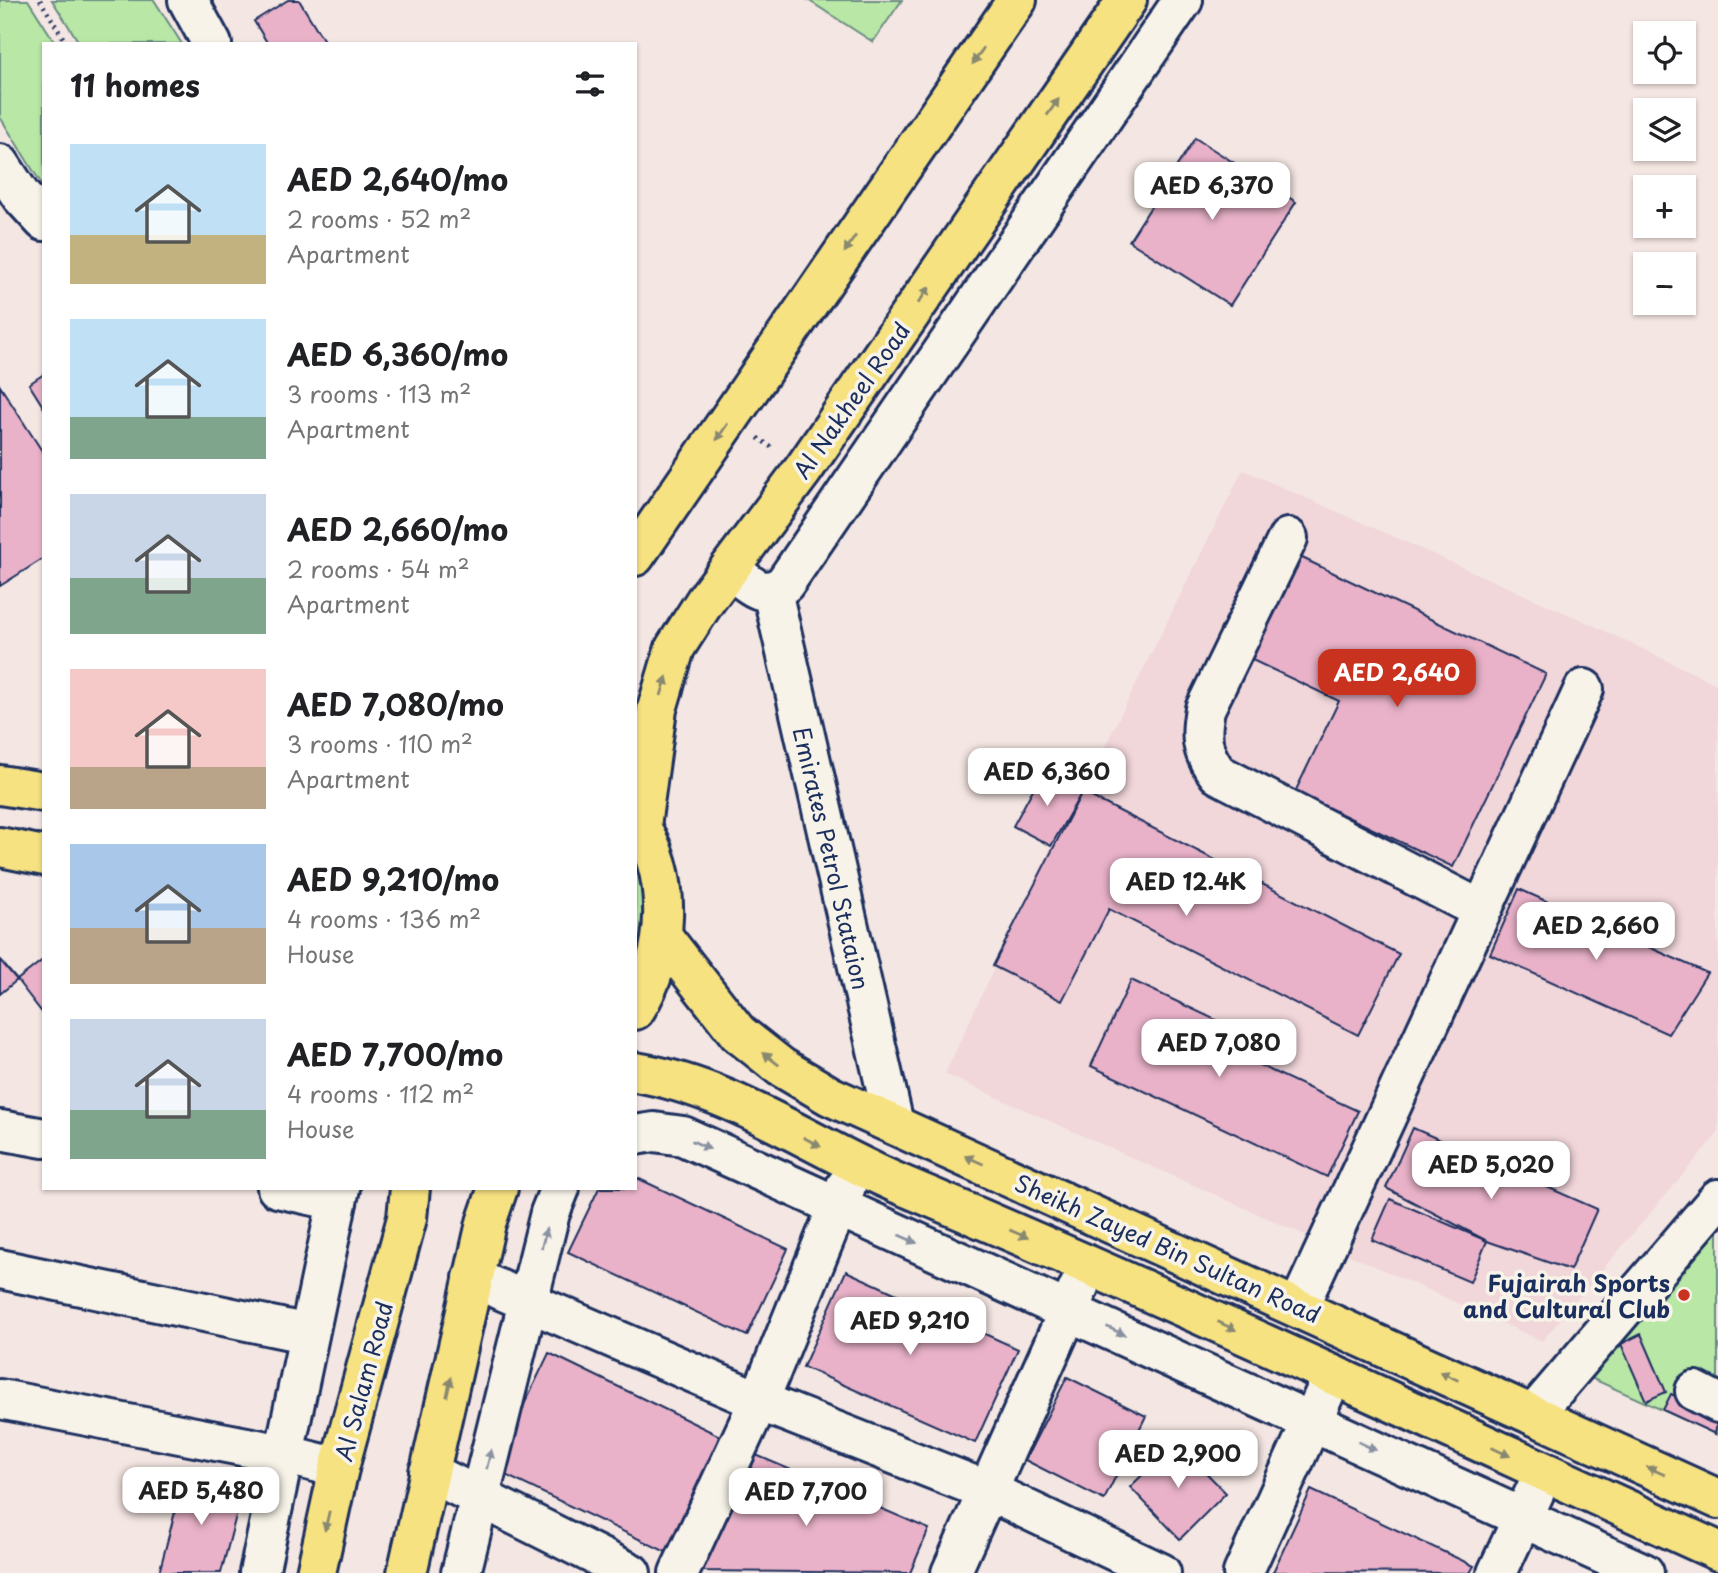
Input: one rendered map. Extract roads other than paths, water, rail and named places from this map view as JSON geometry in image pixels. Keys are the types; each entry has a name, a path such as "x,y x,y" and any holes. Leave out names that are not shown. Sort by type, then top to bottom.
{"main road":[{"path":"637,553 1017,0"},
{"name":"Al Nakheel Road","path":"638,822 657,709 675,648 803,470 1127,0"},
{"path":"0,785 42,792"},
{"path":"637,1007 649,988 663,937 661,879 638,822"},
{"path":"0,847 42,856"},
{"name":"Sheikh Zayed Bin Sultan Road","path":"663,937 738,1033 790,1073 830,1096 1299,1306 1718,1499"},
{"name":"Sheikh Zayed Bin Sultan Road","path":"637,1072 667,1077 709,1090 855,1165 1089,1263 1718,1552"},
{"name":"Al Salam Road","path":"316,1573 339,1468 407,1218 410,1190"},
{"path":"407,1573 473,1278 486,1223 497,1190"}],"street":[{"path":"188,0 211,42"},
{"path":"730,568 756,590 772,592 785,583 1183,0"},
{"path":"0,163 21,196 42,218"},
{"path":"1288,538 1205,709 1200,734 1205,758 1218,774 1481,910"},
{"name":"Emirates Petrol Stataion","path":"772,592 894,1124"},
{"path":"1299,1306 1584,689"},
{"path":"0,1130 42,1138"},
{"path":"637,1135 654,1132 683,1136 1644,1573"},
{"path":"679,1573 759,1401 855,1165"},
{"path":"258,1573 338,1195 294,1190"},
{"path":"461,1573 550,1213 559,1190"},
{"path":"1533,1415 1718,1199"},
{"path":"951,1573 1089,1263"},
{"path":"0,1269 309,1334"},
{"path":"473,1278 527,1304 759,1401 988,1491 1161,1573"},
{"path":"1243,1573 1333,1375"},
{"path":"0,1399 282,1454 339,1468"},
{"path":"429,1472 631,1573"},
{"path":"1497,1573 1544,1472"}],"place":[{"name":"Fujairah Sports and Cultural Club","path":"1684,1295"}]}
